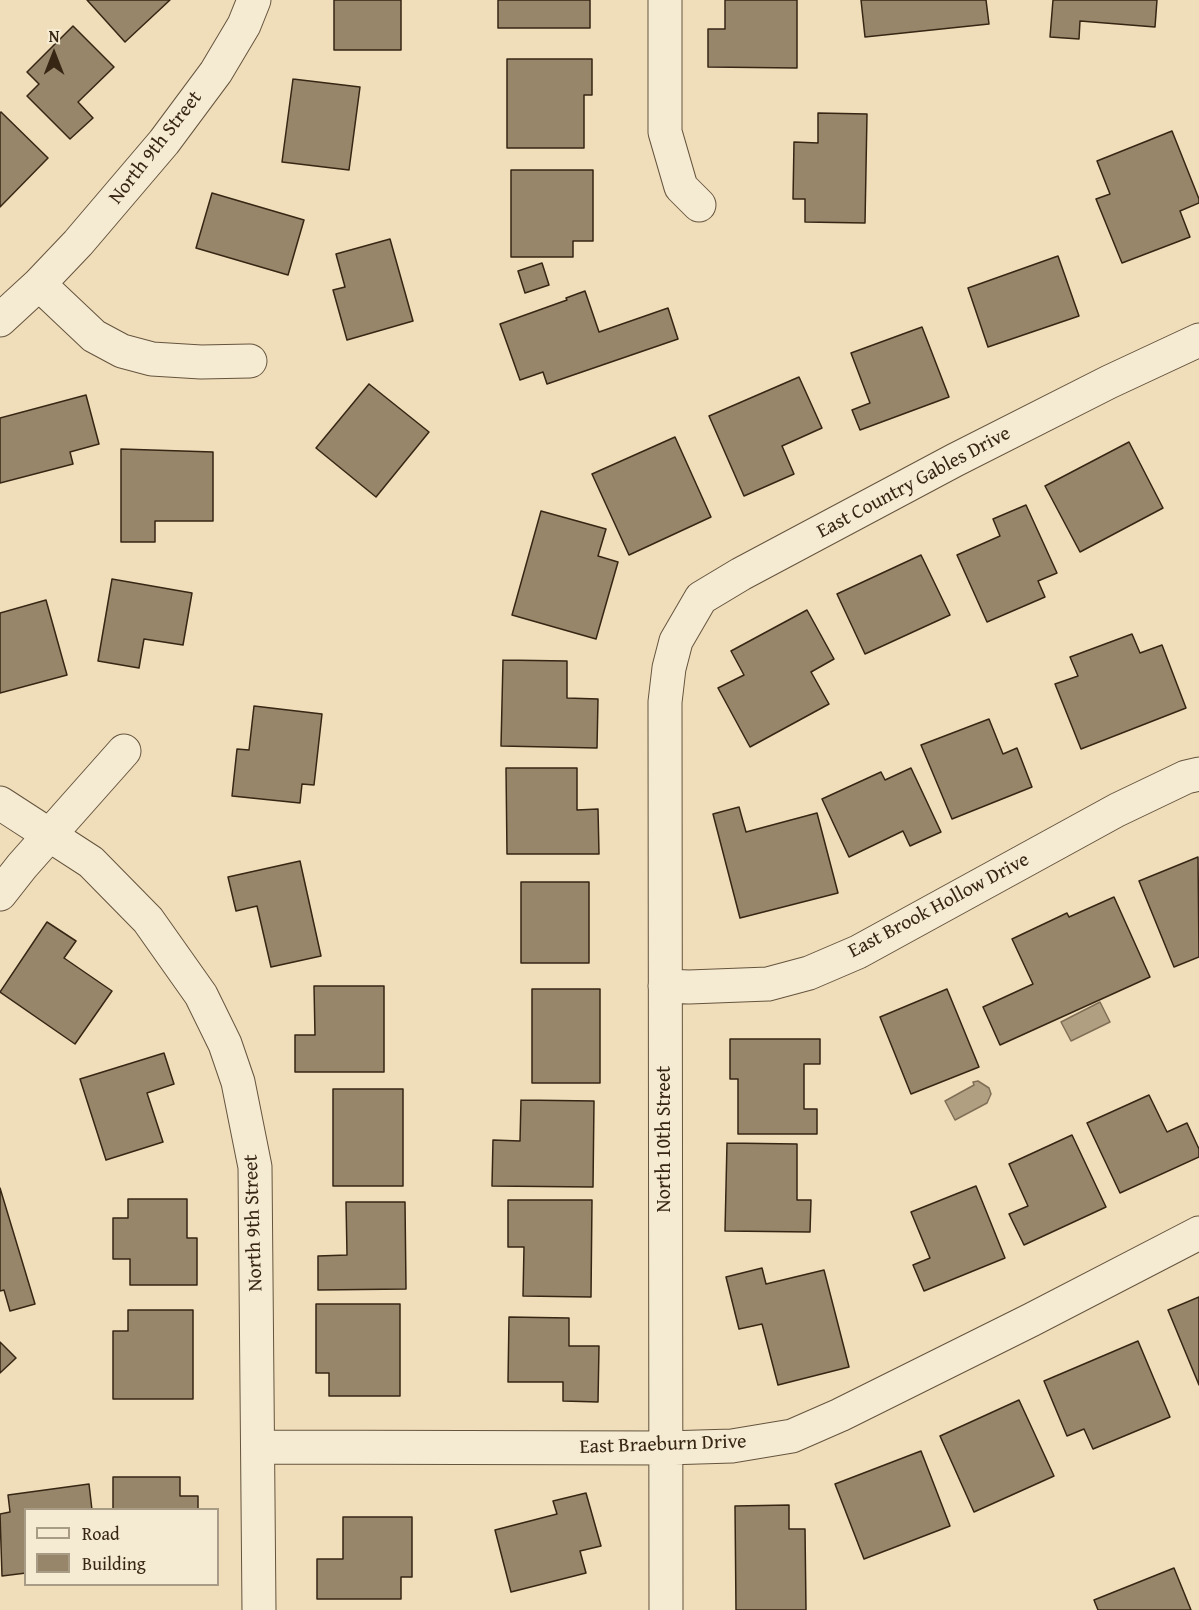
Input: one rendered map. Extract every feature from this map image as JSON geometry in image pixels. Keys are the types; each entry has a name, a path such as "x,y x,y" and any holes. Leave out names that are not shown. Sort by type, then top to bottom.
{"street":[{"name":"North 9th Street","path":"39,284 78,243 164,142 216,72 244,25 254,0"},
{"path":"665,0 665,132 681,187 699,205"},
{"path":"0,320 39,284 94,336 122,351 161,360 250,361"},
{"name":"East Country Gables Drive","path":"669,668 676,641 701,598 741,574 955,460 1109,382 1199,340"},
{"name":"North 10th Street","path":"666,1610 665,702 669,668"},
{"path":"0,894 124,751"},
{"name":"East Brook Hollow Drive","path":"665,986 768,984 809,973 858,952 1117,810 1186,777 1199,774"},
{"path":"0,803 51,835"},
{"name":"North 9th Street","path":"51,835 91,862 148,920 201,995 225,1044 238,1082 248,1120 255,1167 259,1610"},
{"name":"East Braeburn Drive","path":"259,1447 666,1448 732,1446 792,1436 968,1352 1199,1233"}],"shaded area":[{"path":"1100,1002 1110,1022 1071,1041 1061,1022"},
{"path":"978,1081 989,1088 991,1094 987,1103 955,1120 945,1101"}],"building":[{"path":"87,0 170,0 125,42"},
{"path":"334,0 401,0 401,50 334,50"},
{"path":"498,0 590,0 590,28 498,28"},
{"path":"725,0 797,0 797,68 708,67 708,29 725,29"},
{"path":"861,0 986,0 989,24 865,37"},
{"path":"1053,0 1157,0 1155,27 1080,21 1079,39 1050,37"},
{"path":"73,26 114,67 78,102 93,118 70,139 27,96 39,84 27,72"},
{"path":"507,59 592,59 592,95 584,95 584,148 507,148"},
{"path":"293,79 360,87 349,170 282,162"},
{"path":"0,113 48,158 0,207"},
{"path":"818,113 867,114 865,223 805,222 805,199 793,199 794,142 818,143"},
{"path":"1172,131 1199,199 1199,203 1180,211 1190,237 1122,263 1096,199 1110,194 1097,161"},
{"path":"511,170 593,170 593,241 573,241 573,257 511,257"},
{"path":"212,193 304,220 288,275 196,248"},
{"path":"390,239 413,321 347,340 333,290 345,287 336,254"},
{"path":"1058,256 1079,316 988,347 968,288"},
{"path":"542,263 549,285 525,293 518,271"},
{"path":"585,291 599,332 668,308 678,339 547,384 543,372 520,380 500,324 567,300 566,298"},
{"path":"922,327 949,397 860,430 852,410 870,403 851,353"},
{"path":"799,377 822,428 782,446 794,474 744,496 709,416"},
{"path":"369,384 429,432 376,497 316,448"},
{"path":"86,395 99,444 70,452 73,464 0,483 0,418"},
{"path":"675,437 711,517 629,555 592,474"},
{"path":"1129,442 1163,508 1080,552 1045,486"},
{"path":"121,449 213,452 213,521 155,521 155,542 121,542"},
{"path":"1026,505 1057,573 1038,581 1045,597 987,622 957,555 1000,536 993,519"},
{"path":"541,511 606,529 598,556 618,562 596,639 512,615"},
{"path":"921,555 950,615 865,654 837,594"},
{"path":"112,579 192,593 183,645 144,639 139,668 98,661"},
{"path":"46,600 67,675 0,693 0,613"},
{"path":"807,610 834,659 811,672 829,704 750,747 718,688 744,675 731,651"},
{"path":"1132,634 1140,653 1162,645 1186,708 1081,749 1055,684 1078,676 1070,657"},
{"path":"503,660 567,661 567,698 598,699 597,748 501,746"},
{"path":"254,706 322,714 314,785 302,784 300,803 232,796 237,749 249,750"},
{"path":"989,719 1003,754 1017,748 1032,787 952,819 921,745"},
{"path":"506,768 577,768 577,810 598,809 599,854 507,854"},
{"path":"911,768 941,832 910,846 903,831 849,857 822,799 881,772 885,780"},
{"path":"739,807 746,832 817,813 838,893 740,918 713,814"},
{"path":"1198,857 1199,957 1174,967 1139,881"},
{"path":"300,861 321,956 271,967 257,906 236,911 228,877"},
{"path":"521,882 589,882 589,963 521,963"},
{"path":"1114,897 1150,977 1000,1045 983,1007 1033,984 1012,939 1067,913 1069,917"},
{"path":"47,922 76,941 64,958 112,991 75,1044 0,992"},
{"path":"314,986 384,986 384,1072 295,1072 295,1035 315,1035"},
{"path":"532,989 600,989 600,1083 532,1083"},
{"path":"947,989 979,1067 911,1094 880,1017"},
{"path":"730,1039 820,1039 820,1064 804,1064 804,1109 817,1109 817,1134 738,1134 738,1079 730,1079"},
{"path":"164,1053 174,1084 147,1093 163,1142 106,1160 80,1079"},
{"path":"333,1089 403,1089 403,1186 333,1186"},
{"path":"1149,1095 1167,1132 1187,1123 1199,1149 1199,1157 1120,1193 1087,1123"},
{"path":"521,1100 594,1101 593,1187 492,1186 493,1140 520,1141"},
{"path":"1072,1135 1106,1207 1024,1245 1009,1214 1028,1206 1009,1164"},
{"path":"727,1143 797,1144 797,1200 811,1200 810,1232 725,1231"},
{"path":"976,1186 1005,1258 924,1291 913,1265 930,1258 911,1212"},
{"path":"0,1188 35,1304 10,1311 4,1290 0,1291"},
{"path":"128,1199 187,1199 187,1238 197,1238 197,1285 130,1285 130,1259 113,1259 113,1218 128,1218"},
{"path":"508,1200 592,1200 591,1297 523,1296 524,1247 508,1247"},
{"path":"346,1202 405,1202 406,1289 318,1290 318,1256 347,1255"},
{"path":"762,1268 766,1284 824,1270 849,1367 778,1385 762,1324 739,1329 726,1277"},
{"path":"1199,1297 1199,1385 1168,1310"},
{"path":"316,1304 400,1304 400,1396 329,1396 329,1373 316,1373"},
{"path":"128,1310 193,1310 193,1399 113,1399 113,1331 128,1331"},
{"path":"509,1317 569,1318 569,1346 599,1346 598,1402 563,1401 563,1382 508,1382"},
{"path":"1138,1341 1170,1417 1093,1449 1084,1429 1067,1436 1044,1381"},
{"path":"0,1342 16,1358 0,1373"},
{"path":"1019,1400 1054,1476 974,1512 940,1436"},
{"path":"921,1451 950,1526 864,1559 835,1484"},
{"path":"113,1477 180,1477 180,1496 198,1496 198,1508 113,1508"},
{"path":"89,1484 92,1508 24,1508 24,1573 2,1576 0,1514 10,1512 8,1495"},
{"path":"586,1493 601,1546 580,1551 586,1573 511,1592 495,1530 557,1514 553,1501"},
{"path":"789,1505 789,1529 805,1529 806,1610 736,1610 735,1506"},
{"path":"343,1517 412,1517 412,1577 401,1577 401,1599 317,1599 317,1559 343,1559"},
{"path":"1174,1568 1191,1610 1098,1610 1094,1600"}]}
